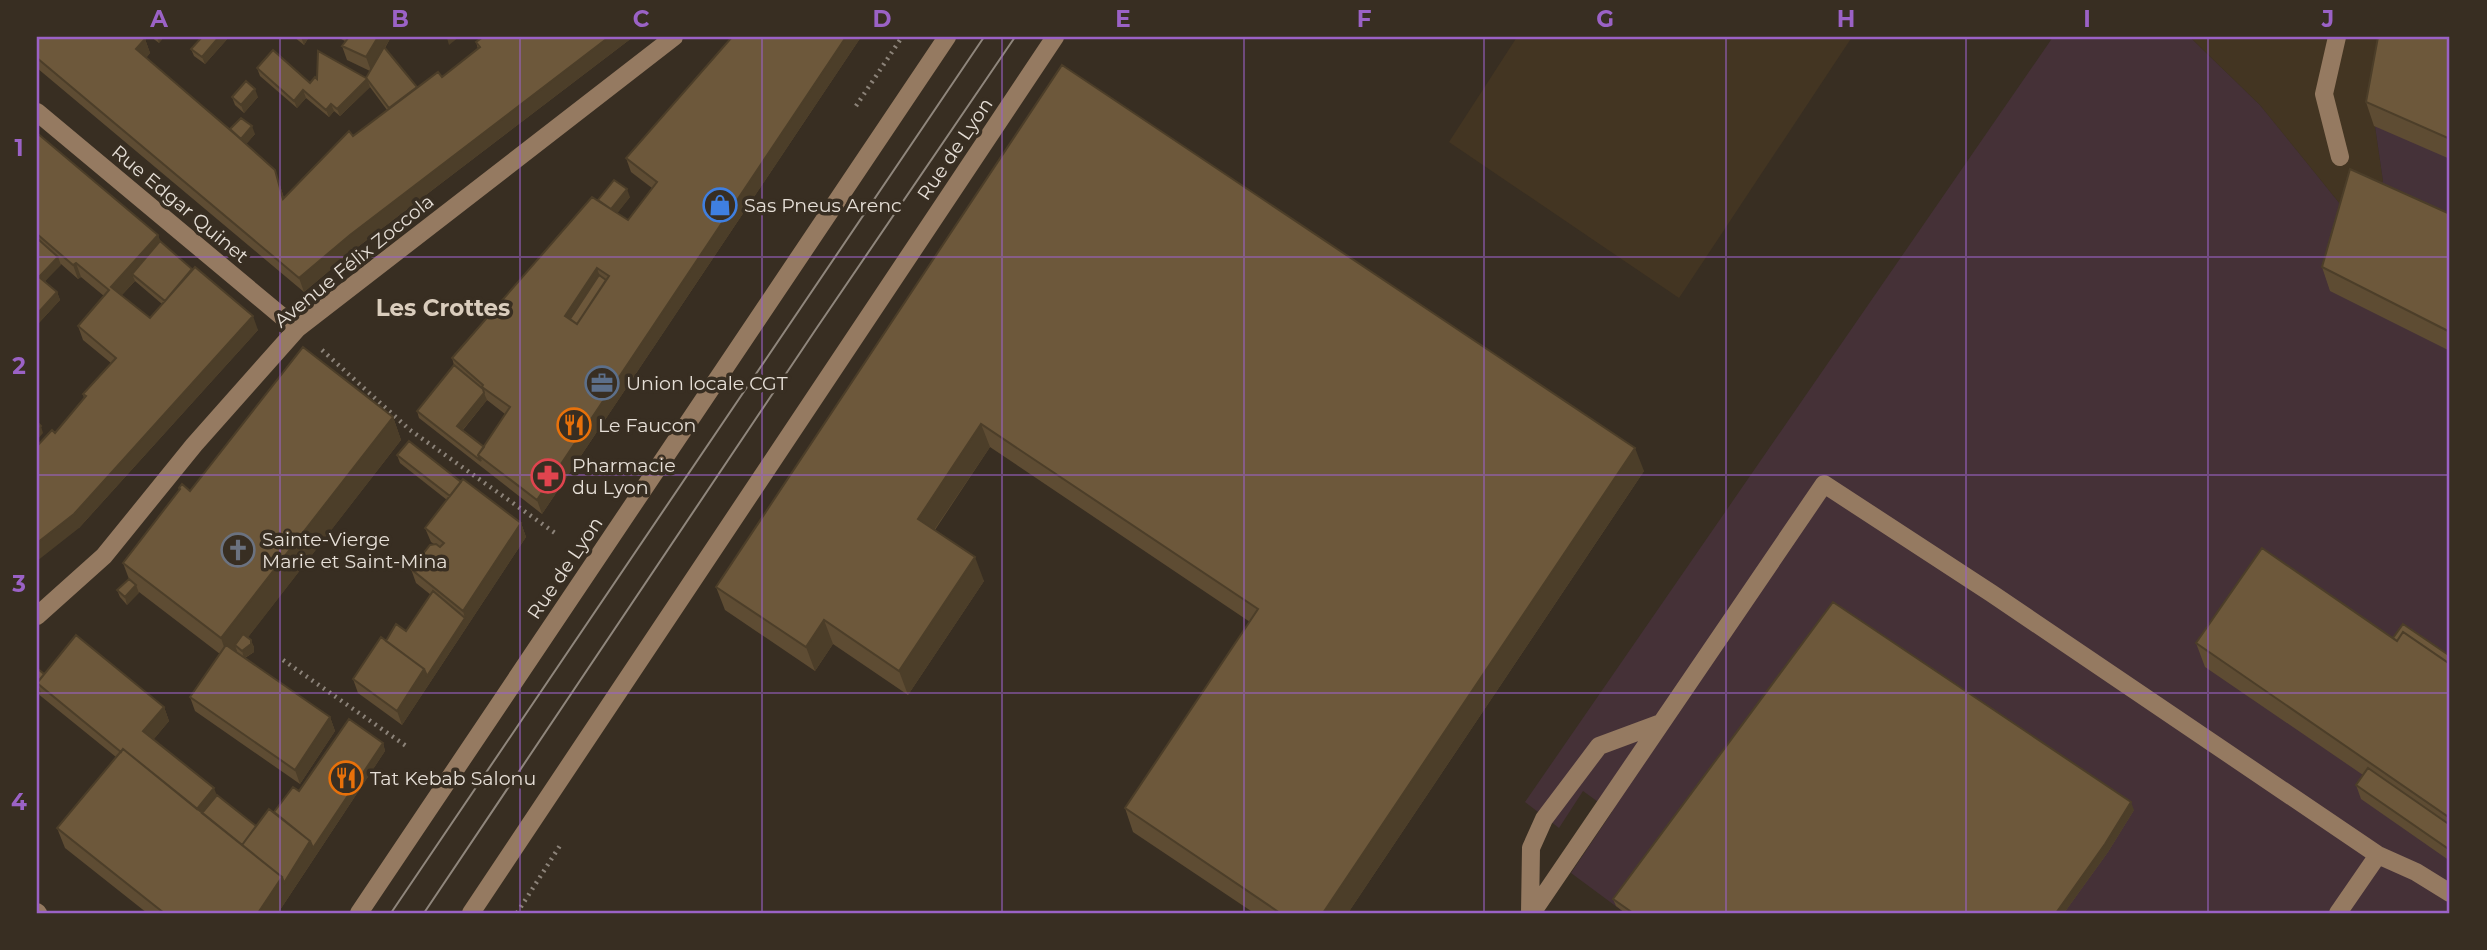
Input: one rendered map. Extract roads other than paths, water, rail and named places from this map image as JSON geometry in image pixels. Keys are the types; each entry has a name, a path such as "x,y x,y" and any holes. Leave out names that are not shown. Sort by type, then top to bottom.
{"street":[{"name":"Avenue Félix Zoccola","path":"39,611 104,556 194,445 298,329 674,37"},
{"name":"Rue de Lyon","path":"359,913 947,37"},
{"name":"Rue de Lyon","path":"471,913 1055,37"},
{"path":"2337,37 2324,94 2340,157"},
{"name":"Rue Edgar Quinet","path":"37,112 298,329"},
{"path":"1531,913 1824,484 2378,855 2416,872 2450,893"},
{"path":"1531,913 1531,848 1544,819 1599,747 1661,723"},
{"path":"2338,913 2378,855"}],"tram line":[{"path":"391,913 984,37"},
{"path":"424,913 1015,37"}],"place":[{"name":"Sas Pneus Arenc","path":"720,205"},
{"name":"Union locale CGT","path":"602,383"},
{"name":"Le Faucon","path":"574,425"},
{"name":"Pharmacie du Lyon","path":"548,476"},
{"name":"Sainte-Vierge Marie et Saint-Mina","path":"238,550"},
{"name":"Tat Kebab Salonu","path":"346,778"}],"district":[{"name":"Les Crottes","path":"443,308"}]}
